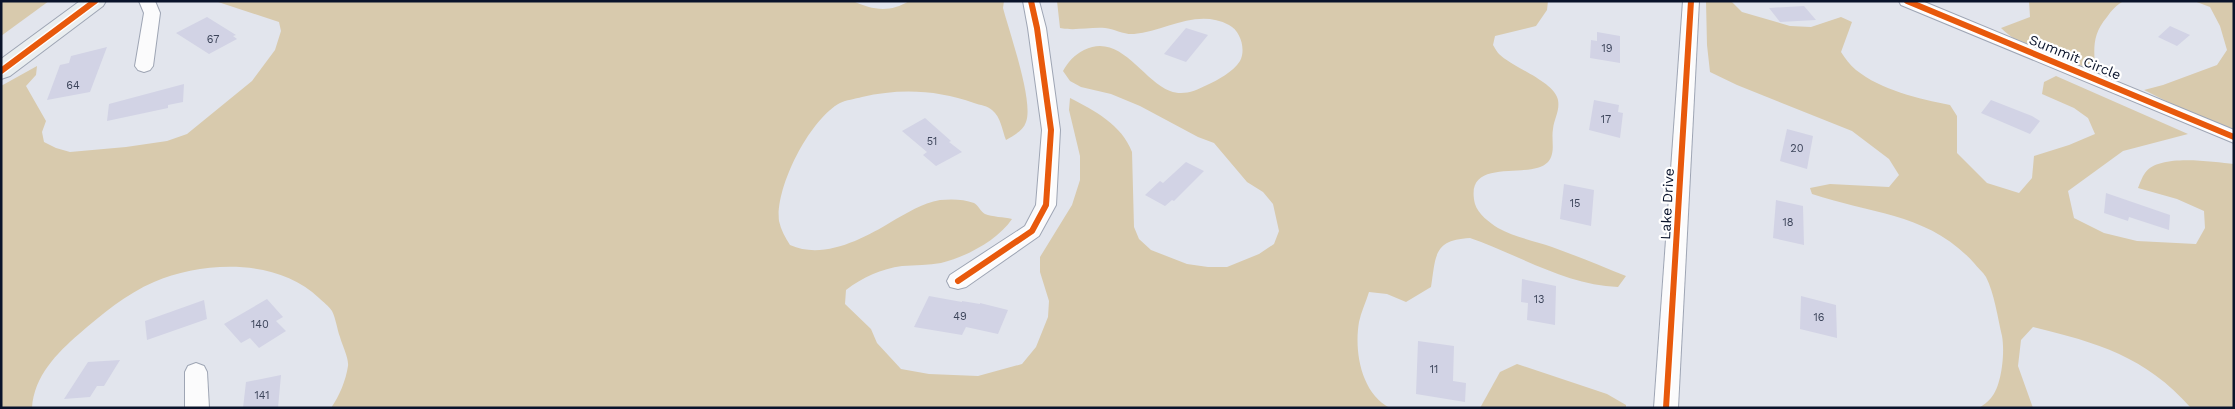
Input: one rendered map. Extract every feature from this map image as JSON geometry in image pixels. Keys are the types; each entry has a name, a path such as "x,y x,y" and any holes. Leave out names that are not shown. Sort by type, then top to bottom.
{"street":[{"path":"1,71 95,1"},
{"path":"144,66 152,13 147,1"},
{"path":"958,281 1032,231 1046,205 1051,130 1032,1"},
{"name":"Lake Drive","path":"1666,408 1691,1"},
{"name":"Summit Circle","path":"1907,1 2234,136"},
{"path":"196,372 197,408"}],"shaded area":[{"path":"1,1 49,1 1,36"},
{"path":"215,1 853,1 874,8 888,9 909,1 1004,1 1003,8 1020,66 1027,99 1028,112 1026,122 1020,130 1006,140 999,120 990,109 947,95 919,92 890,92 845,101 829,111 806,138 789,173 779,207 779,221 790,245 816,250 829,249 855,241 927,203 940,200 970,202 975,204 985,214 1012,219 990,241 961,257 941,263 902,266 880,271 866,277 846,290 845,304 871,329 877,343 901,369 929,374 978,376 1022,364 1036,347 1048,317 1049,301 1040,272 1040,257 1072,205 1080,180 1080,156 1069,110 1070,98 1106,119 1127,142 1132,152 1134,227 1139,239 1151,250 1187,264 1227,267 1259,254 1274,244 1279,231 1273,204 1263,192 1247,182 1214,143 1198,137 1140,106 1111,94 1081,87 1070,81 1063,71 1077,54 1084,50 1097,46 1109,47 1130,59 1159,85 1170,91 1189,92 1220,78 1233,69 1240,61 1242,46 1237,32 1229,25 1217,20 1205,19 1182,22 1134,34 1105,28 1060,28 1057,1 1548,1 1547,10 1536,26 1495,36 1493,45 1505,59 1541,81 1555,93 1558,100 1558,108 1553,129 1552,155 1548,162 1539,167 1488,174 1479,179 1474,189 1475,204 1485,218 1504,231 1561,250 1626,276 1618,287 1599,285 1561,275 1470,238 1449,242 1438,252 1431,287 1406,302 1387,294 1369,292 1362,311 1359,322 1358,346 1362,370 1372,392 1390,408 331,408 342,388 348,363 331,309 302,285 283,276 262,270 240,267 217,267 174,275 154,282 124,298 71,341 55,357 37,386 32,408 1,408 1,86 37,66 36,75 26,86 46,121 42,132 44,142 70,152 167,141 187,134 252,81 275,50 281,31 279,22"},
{"path":"1706,1 1731,1 1742,12 1790,26 1811,27 1841,17 1852,22 1841,52 1852,66 1866,77 1889,88 1913,97 1950,105 1957,116 1957,153 1987,183 2019,193 2032,178 2034,156 2069,145 2095,134 2088,118 2074,108 2042,94 2044,82 2056,76 2188,134 2123,151 2068,191 2074,218 2104,233 2137,241 2196,244 2205,228 2204,211 2177,199 2138,188 2142,178 2152,167 2174,161 2186,160 2234,164 2234,408 2191,408 2174,390 2156,376 2119,354 2079,339 2033,327 2021,340 2018,366 2033,408 1979,408 1995,393 2003,359 2002,336 1991,290 1985,275 1957,246 1919,224 1812,194 1810,188 1830,184 1889,187 1899,175 1889,159 1852,131 1737,85 1710,72"},
{"path":"2029,1 2124,1 2112,10 2096,36 2094,48 2095,70 2033,49 2010,36 2001,28 2030,17"},
{"path":"2194,1 2234,1 2234,130 2174,105 2144,90 2217,65 2227,50 2220,26 2210,7"},
{"path":"1517,364 1607,394 1626,405 1626,408 1480,408 1500,372"}],"building":[{"path":"1804,6 1816,20 1780,22 1769,8"},
{"path":"207,17 236,35 233,36 237,39 209,54 176,33"},
{"path":"2170,26 2190,35 2177,46 2158,37"},
{"path":"1186,28 1208,35 1186,62 1164,54"},
{"path":"1597,32 1620,36 1620,63 1590,58 1591,40 1597,41"},
{"path":"107,47 90,92 47,100 60,65 69,63 71,56"},
{"path":"184,84 183,102 168,105 168,108 107,121 109,104"},
{"path":"1594,100 1619,105 1618,112 1623,113 1620,138 1589,130"},
{"path":"1991,100 2040,121 2030,134 1981,113"},
{"path":"925,118 962,152 936,166 923,155 927,152 902,131"},
{"path":"1787,129 1813,136 1807,169 1780,161"},
{"path":"1186,162 1204,171 1174,201 1172,200 1165,206 1145,195 1160,181 1163,183"},
{"path":"1564,184 1594,190 1591,226 1560,219"},
{"path":"2106,193 2170,215 2169,230 2129,217 2128,221 2104,213"},
{"path":"1776,200 1803,206 1804,245 1773,238"},
{"path":"1522,279 1556,286 1555,325 1527,320 1528,303 1521,302"},
{"path":"929,296 980,303 1008,310 998,334 966,327 962,335 914,327"},
{"path":"1801,296 1836,305 1837,338 1800,329"},
{"path":"267,299 283,317 276,321 286,331 259,348 250,338 241,343 224,324"},
{"path":"204,300 207,319 147,340 145,321"},
{"path":"1418,341 1454,346 1453,381 1466,383 1465,402 1416,394"},
{"path":"120,360 104,386 97,386 90,397 64,399 88,362"},
{"path":"281,375 278,408 243,408 246,382"}],"cycle path":[{"path":"1,71 95,1"},
{"path":"958,281 1032,231 1046,205 1051,130 1037,28 1031,1"},
{"path":"1666,408 1691,1"},
{"path":"1907,1 2234,137"}]}
